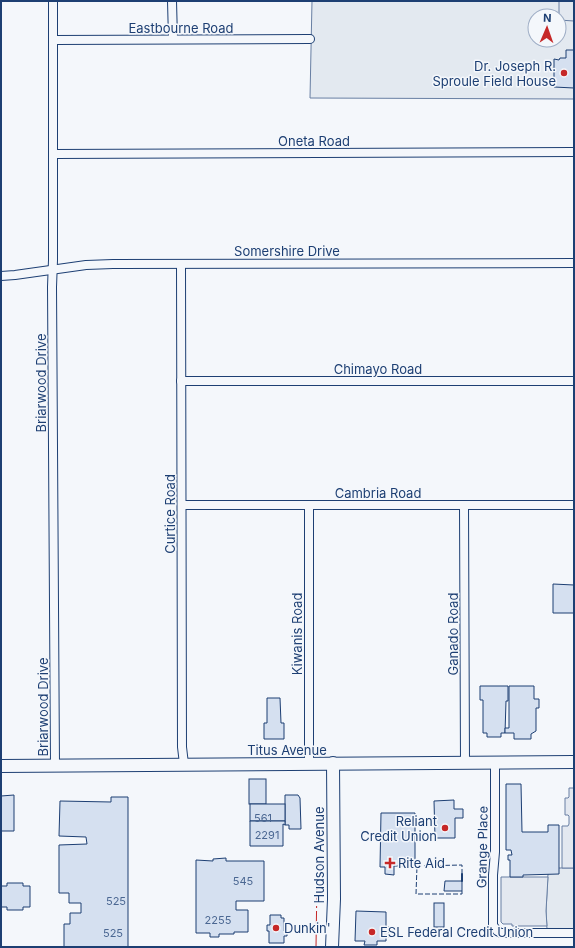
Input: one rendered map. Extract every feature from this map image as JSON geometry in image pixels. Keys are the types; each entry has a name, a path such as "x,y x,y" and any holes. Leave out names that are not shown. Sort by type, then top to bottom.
{"main road":[{"name":"Titus Avenue","path":"1,766 574,762"},
{"name":"Hudson Avenue","path":"332,947 334,899 334,763"}],"street":[{"name":"Briarwood Drive","path":"53,1 52,270 55,765"},
{"path":"172,1 172,40"},
{"name":"Eastbourne Road","path":"53,40 310,39"},
{"name":"Oneta Road","path":"53,154 574,152"},
{"name":"Somershire Drive","path":"1,276 113,264 574,263"},
{"name":"Curtice Road","path":"181,264 182,747 184,764"},
{"name":"Chimayo Road","path":"181,381 574,381"},
{"name":"Cambria Road","path":"182,505 574,505"},
{"name":"Kiwanis Road","path":"309,505 309,764"},
{"name":"Ganado Road","path":"464,505 465,762"},
{"name":"Grange Place","path":"495,762 493,925 497,931 502,933 574,933"}],"shaded area":[{"path":"312,1 574,1 574,99 310,98"},
{"path":"559,1 574,1 574,21 567,21 567,8 559,8"},
{"path":"569,788 574,788 574,868 562,868 562,826 568,826 569,824 569,816 565,815 565,798 569,797"},
{"path":"559,868 574,868 574,929 547,929 546,911 548,874"},
{"path":"501,877 548,877 546,911 547,926 512,926 512,924 503,924 501,922"}],"building":[{"name":"Dr. Joseph R. Sproule Field House","path":"566,50 574,50 574,88 554,87 554,59 559,60 560,58 566,58"},
{"path":"553,584 574,585 574,613 553,613"},
{"path":"480,686 508,686 505,733 501,733 501,737 487,737 487,733 483,733 483,700 480,700"},
{"path":"509,686 534,686 534,699 539,699 539,708 536,708 536,731 531,734 531,739 514,739 514,733 505,733 505,728 509,728"},
{"path":"267,698 280,698 281,723 284,723 284,739 264,739 264,723 267,723"},
{"path":"249,779 266,779 266,804 249,804"},
{"path":"506,784 521,784 522,832 548,832 548,825 559,825 559,874 523,875 523,877 510,877 510,860 508,860 508,855 512,855 511,850 506,850"},
{"path":"14,795 14,831 1,831 1,796"},
{"path":"285,795 298,795 300,798 301,829 289,829 289,825 285,825"},
{"path":"111,797 128,797 128,947 64,947 64,924 70,924 70,913 81,913 81,903 69,903 69,893 59,893 59,845 87,844 86,837 59,836 60,801 111,802"},
{"name":"Reliant Credit Union","path":"454,800 454,809 463,809 463,818 455,818 455,838 435,838 434,801"},
{"path":"250,804 285,804 285,821 250,821"},
{"name":"Rite Aid","path":"381,813 415,813 415,866 394,866 394,875 385,874 385,867 380,867"},
{"path":"250,821 285,821 285,825 283,824 283,846 250,846"},
{"path":"226,858 226,861 264,861 264,901 236,901 236,910 248,910 248,932 219,934 219,937 210,937 210,933 196,933 196,860 213,861 213,859"},
{"path":"445,881 462,881 462,891 444,891"},
{"path":"7,883 23,883 23,886 30,886 30,907 23,907 23,910 7,910 7,907 1,907 1,886 7,886"},
{"path":"434,903 444,903 444,927 434,927"},
{"name":"ESL Federal Credit Union","path":"356,911 386,912 386,926 389,927 389,937 386,936 386,941 377,941 377,945 364,945 365,941 355,941"},
{"name":"Dunkin'","path":"270,915 281,915 281,918 284,918 284,931 287,930 287,936 284,936 284,943 269,943 269,931 267,931 267,925 270,925"}],"fence":[{"path":"462,874 462,865 417,866 416,894 462,894 462,891"}],"wall":[{"path":"462,874 462,881"}],"power":[{"path":"316,947 317,880"}],"place":[{"name":"Dr. Joseph R. Sproule Field House","path":"564,73"},
{"name":"Reliant Credit Union","path":"445,828"},
{"name":"Rite Aid","path":"390,863"},
{"name":"Dunkin'","path":"276,928"},
{"name":"ESL Federal Credit Union","path":"372,932"}]}
